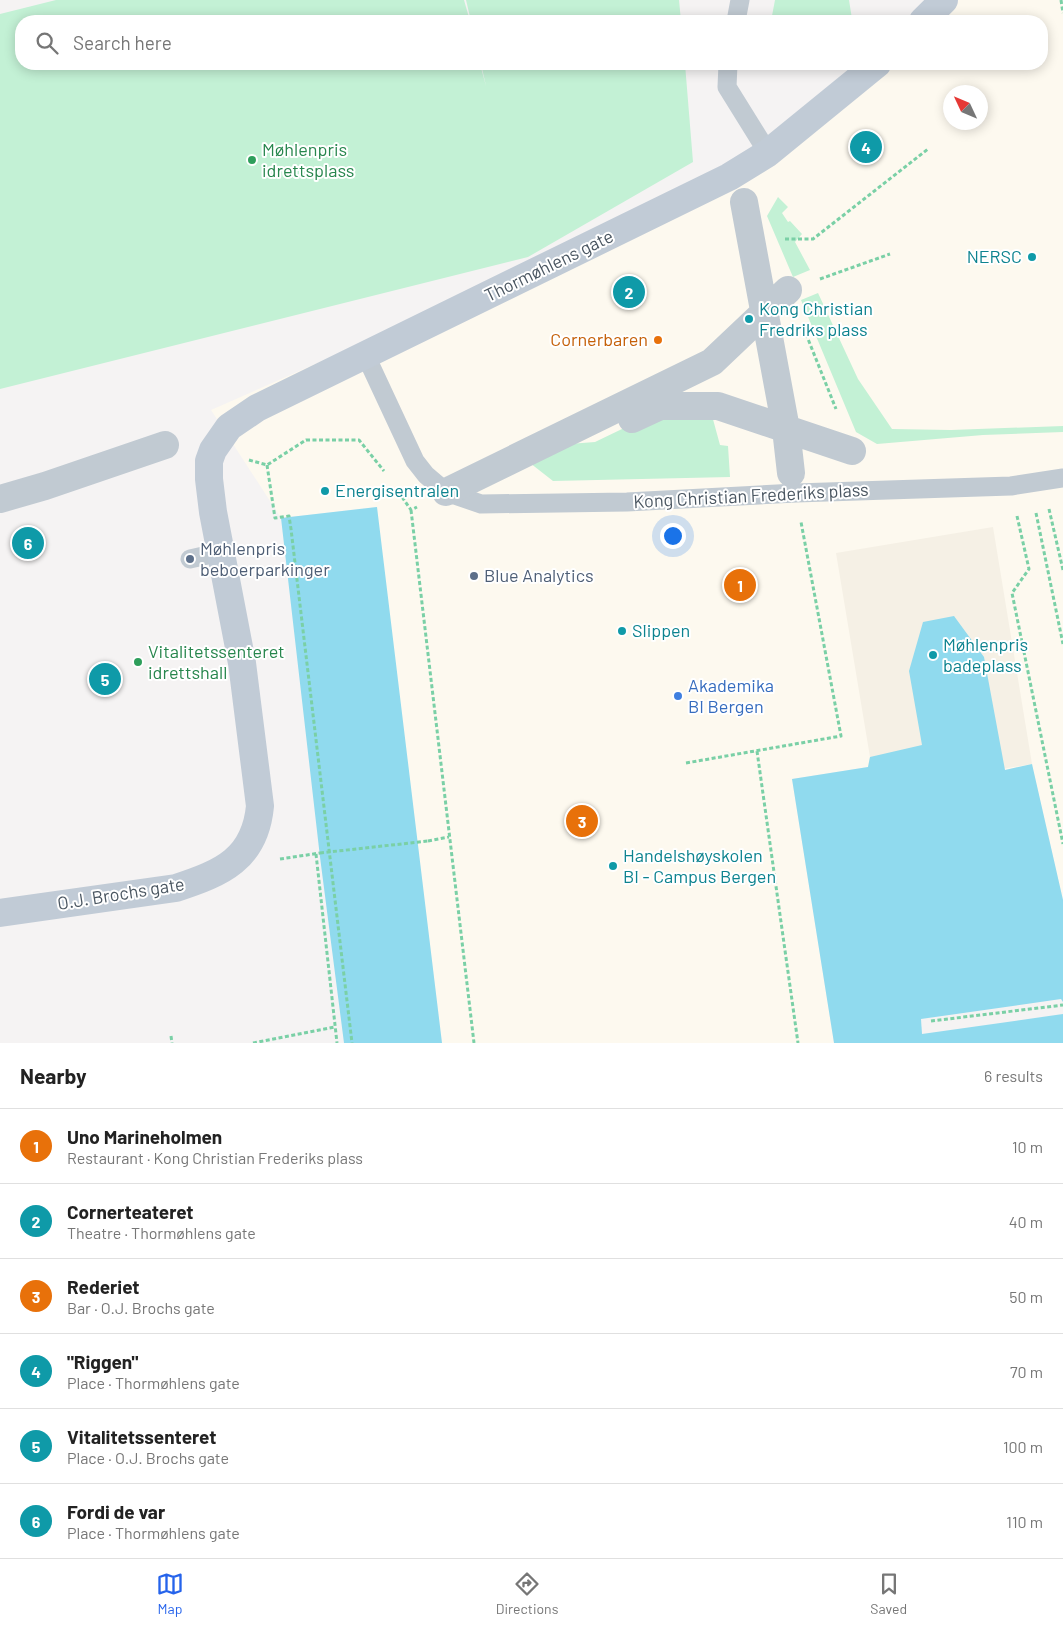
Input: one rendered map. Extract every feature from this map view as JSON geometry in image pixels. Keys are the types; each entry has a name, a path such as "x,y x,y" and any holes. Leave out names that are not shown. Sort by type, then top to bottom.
{"main road":[{"path":"929,15 944,0"},
{"name":"Thormøhlens gate","path":"213,450 229,427 257,408 729,178 768,153 870,70"},
{"name":"O.J. Brochs gate","path":"0,913 176,888 203,879 225,868 251,842 258,823 260,806 242,663 209,479 209,462 213,450"}],"street":[{"name":"Kong Christian Frederiks plass","path":"744,202 786,429 794,483"},
{"path":"446,492 712,362 788,290"},
{"path":"565,434 595,437 660,406 718,406 852,451"},
{"path":"0,499 45,486 165,445"}],"lane":[{"path":"737,15 740,0"},
{"path":"728,70 727,87 768,153"},
{"name":"Kong Christian Frederiks plass","path":"366,356 415,461 426,476 446,492 481,504 627,502 794,483 1011,486 1060,479"},
{"path":"190,560 221,552"}],"path":[{"path":"1061,0 1063,13"},
{"path":"779,239 813,239 928,149"},
{"path":"788,290 890,254"},
{"path":"213,450 267,465 306,440 359,440 390,478"},
{"path":"267,465 275,518 289,516 291,529 352,1043"},
{"path":"686,763 841,736 794,483"},
{"path":"1030,483 1063,644"},
{"path":"1011,486 1028,569 1012,593 1063,844"},
{"path":"411,510 446,492"},
{"path":"400,494 411,510 474,1043"},
{"path":"1048,503 1063,570"},
{"path":"757,751 798,1043"},
{"path":"337,1043 318,854 449,837"},
{"path":"931,1021 1063,1005"},
{"path":"253,1043 335,1028"},
{"path":"171,1036 172,1043"}],"shaded area":[{"path":"949,0 1063,0 1063,900 1032,765 1005,770 984,657 868,767 792,779 834,1043 442,1043 376,507 281,518 211,410 721,185 863,70 1048,70 1048,15 930,15"}],"green space":[{"name":"Møhlenpris idrettsplass","path":"56,0 464,0 468,15 15,15 15,70 482,70 486,86 482,70 685,70 693,162 528,257 0,389 0,14"},
{"path":"466,0 679,0 680,15 470,15"},
{"path":"775,0 849,0 851,15 772,15"},
{"path":"778,197 788,207 782,213 788,222 790,221 802,234 795,242 810,270 793,277 767,216"},
{"path":"818,293 858,379 892,429 951,430 1063,426 1063,432 983,435 877,444 856,432 801,300"},
{"path":"711,412 720,445 728,446 730,477 553,481 530,463 569,444 595,442 649,416"}],"sand":[{"name":"Møhlenpris badeplass","path":"993,527 1032,764 872,791 868,767 870,757 836,553"}],"water":[{"path":"377,507 442,1043 344,1043 320,857 281,518"},
{"path":"954,616 984,657 1005,770 1032,764 1063,900 1063,1043 834,1043 792,779 868,767 870,757 922,745 909,671 923,622"}],"pier":[{"path":"1061,999 1063,1002 1063,1014 922,1034 921,1019"}],"place":[{"name":"\"Riggen\"","path":"866,147"},
{"name":"Møhlenpris idrettsplass","path":"252,160"},
{"name":"NERSC","path":"1032,257"},
{"name":"Cornerteateret","path":"629,292"},
{"name":"Kong Christian Fredriks plass","path":"749,319"},
{"name":"Cornerbaren","path":"658,340"},
{"name":"Energisentralen","path":"325,491"},
{"name":"Fordi de var","path":"28,543"},
{"name":"Møhlenpris beboerparkinger","path":"190,559"},
{"name":"Blue Analytics","path":"474,576"},
{"name":"Uno Marineholmen","path":"740,585"},
{"name":"Slippen","path":"622,631"},
{"name":"Møhlenpris badeplass","path":"933,655"},
{"name":"Vitalitetssenteret idrettshall","path":"138,662"},
{"name":"Vitalitetssenteret","path":"105,679"},
{"name":"Akademika BI Bergen","path":"678,696"},
{"name":"Rederiet","path":"582,821"},
{"name":"Handelshøyskolen BI - Campus Bergen","path":"613,866"}]}
